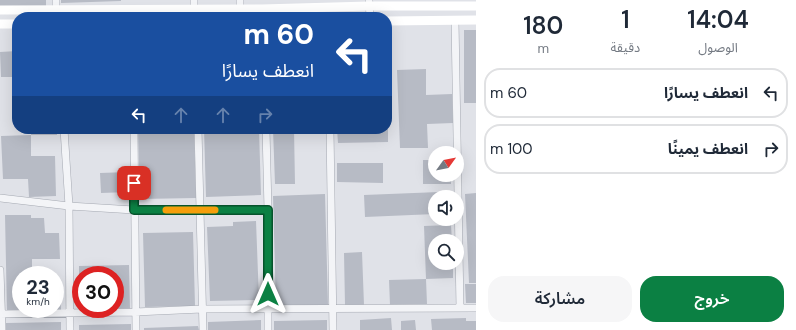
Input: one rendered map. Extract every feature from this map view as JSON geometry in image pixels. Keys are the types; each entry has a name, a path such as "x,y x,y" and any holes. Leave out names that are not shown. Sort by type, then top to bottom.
{"main road":[{"path":"273,12 369,3 476,6"},
{"path":"139,12 194,4 240,4 260,12"},
{"path":"0,10 56,9 113,12"},
{"path":"392,21 476,20"},
{"path":"0,24 12,24"}],"street":[{"path":"455,21 460,308"},
{"path":"64,134 69,206 70,330"},
{"path":"134,134 136,330"},
{"path":"198,134 202,330"},
{"path":"266,134 268,330"},
{"path":"330,134 333,330"},
{"path":"0,198 69,206 134,210 268,210"},
{"path":"0,270 2,330"},
{"path":"1,314 268,308 476,308"}],"building":[{"path":"0,0 46,0 46,6 0,7"},
{"path":"61,0 121,0 121,1 61,3"},
{"path":"464,30 476,30 476,103 464,103"},
{"path":"12,51 12,77 1,77 0,52"},
{"path":"426,69 426,95 452,94 453,123 427,124 428,148 400,148 397,70"},
{"path":"31,134 57,134 57,135"},
{"path":"138,134 194,134 196,198 140,199"},
{"path":"204,134 259,134 261,195 206,197"},
{"path":"273,134 294,134 295,184 275,184"},
{"path":"337,134 388,134 388,142 338,143"},
{"path":"31,135 31,156 55,156 56,196 29,197 28,179 3,179 1,136"},
{"path":"423,160 428,160 428,182 451,182 451,184 423,184"},
{"path":"337,163 383,163 383,183 337,182"},
{"path":"128,172 129,192 101,193 100,173"},
{"path":"428,192 428,214 365,217 364,195"},
{"path":"476,193 476,283 469,283 465,194"},
{"path":"325,194 328,305 276,306 273,196"},
{"path":"5,215 31,215 31,218 44,218 45,233 59,233 60,259 32,259 32,266 12,266 12,313 7,313"},
{"path":"256,221 259,300 210,301 207,227 233,226 233,222"},
{"path":"424,226 451,226 452,234 428,234 428,270 453,270 453,278 426,279"},
{"path":"193,232 195,306 145,307 143,233"},
{"path":"362,252 364,305 345,305 344,253"},
{"path":"129,265 130,309 124,309 124,266 79,266"},
{"path":"426,279 427,304 390,305 389,280"},
{"path":"465,284 476,284 476,303 466,303"},
{"path":"391,318 392,330 360,330 360,320"},
{"path":"466,318 466,321 476,321 476,330 432,330 431,319"},
{"path":"261,320 261,330 208,330 208,322"},
{"path":"327,320 327,330 274,330 274,321"},
{"path":"415,320 416,330 401,330 401,321"},
{"path":"61,322 61,330 6,330 6,323"},
{"path":"131,324 131,330 79,330 79,325"},
{"path":"198,326 199,330 144,330 144,328"}],"slow traffic":[{"path":"166,210 215,210"}],"route":[{"path":"134,183 134,210 268,210 268,294"}]}
